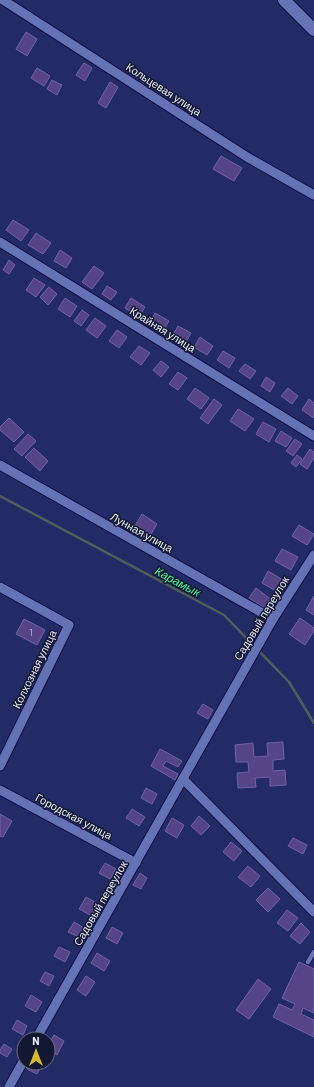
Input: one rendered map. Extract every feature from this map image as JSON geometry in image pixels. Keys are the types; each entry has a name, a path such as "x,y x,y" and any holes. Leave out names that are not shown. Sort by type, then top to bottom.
{"main road":[{"path":"284,0 314,30"},
{"path":"291,0 314,22"}],"street":[{"name":"Кольцевая улица","path":"3,0 247,157 314,195"},
{"name":"Крайняя улица","path":"0,242 314,436"},
{"name":"Лунная улица","path":"0,465 273,619"},
{"name":"Садовый переулок","path":"41,1031 259,643 314,555"},
{"name":"Колхозная улица","path":"0,587 69,625 0,766"},
{"path":"183,779 314,912"},
{"name":"Городская улица","path":"0,790 136,863"},
{"path":"9,1087 18,1071"}],"lane":[{"path":"308,962 314,952"}],"building":[{"path":"26,32 37,39 27,56 16,49"},
{"path":"84,63 92,68 85,81 76,75"},
{"path":"37,68 50,76 44,86 31,78"},
{"path":"52,80 62,85 57,95 47,89"},
{"path":"110,82 118,87 106,108 98,103"},
{"path":"221,156 242,168 234,181 213,169"},
{"path":"13,220 29,230 21,241 6,230"},
{"path":"36,233 51,243 43,254 28,245"},
{"path":"60,250 72,258 66,268 54,261"},
{"path":"9,260 15,265 9,274 3,270"},
{"path":"94,266 104,273 92,289 82,282"},
{"path":"34,278 45,285 36,297 26,290"},
{"path":"107,286 117,292 111,300 102,294"},
{"path":"49,287 57,294 48,305 40,297"},
{"path":"65,298 77,306 70,317 58,309"},
{"path":"131,298 145,307 139,317 125,308"},
{"path":"82,310 89,315 81,326 74,321"},
{"path":"155,313 169,321 163,331 150,323"},
{"path":"95,318 106,326 97,338 86,330"},
{"path":"178,326 191,333 186,342 173,335"},
{"path":"117,330 127,337 119,348 109,341"},
{"path":"200,337 213,346 207,355 194,347"},
{"path":"139,346 150,353 141,365 130,357"},
{"path":"223,351 235,358 229,368 217,360"},
{"path":"161,361 169,367 161,377 153,370"},
{"path":"245,364 256,371 250,379 239,371"},
{"path":"178,372 187,378 178,390 169,384"},
{"path":"266,377 275,383 270,392 261,386"},
{"path":"195,388 209,398 201,409 187,399"},
{"path":"288,388 298,396 292,404 281,396"},
{"path":"214,399 222,405 208,424 200,418"},
{"path":"309,399 314,403 314,418 302,410"},
{"path":"238,409 254,419 245,431 230,421"},
{"path":"9,418 24,432 14,442 0,430 0,427"},
{"path":"263,422 276,429 269,442 256,434"},
{"path":"281,431 292,438 286,447 275,441"},
{"path":"28,434 36,441 22,456 14,449"},
{"path":"295,439 302,444 293,456 286,451"},
{"path":"34,448 48,461 40,471 25,457"},
{"path":"310,449 314,452 314,458 307,469 300,464"},
{"path":"297,455 302,459 296,467 291,463"},
{"path":"142,514 157,524 148,539 133,529"},
{"path":"299,525 314,534 307,545 292,536"},
{"path":"282,549 298,557 291,570 275,561"},
{"path":"268,571 283,580 276,591 262,583"},
{"path":"256,588 272,600 266,609 249,598"},
{"path":"314,596 314,615 306,610"},
{"path":"300,618 314,628 314,631 305,645 289,634"},
{"path":"24,619 45,630 37,645 16,634"},
{"path":"203,704 213,710 208,719 197,713"},
{"path":"283,742 284,759 273,760 273,771 285,770 286,785 270,786 270,777 255,778 256,787 238,788 237,773 249,772 248,762 236,762 235,745 253,743 254,757 268,756 267,743"},
{"path":"160,749 182,761 178,767 166,761 163,766 178,774 175,780 151,766"},
{"path":"146,788 157,794 152,804 141,798"},
{"path":"132,809 145,817 139,826 126,818"},
{"path":"0,814 12,821 3,837 0,836"},
{"path":"199,816 210,826 201,835 191,826"},
{"path":"172,818 184,825 177,838 165,831"},
{"path":"293,838 307,845 303,854 288,846"},
{"path":"231,842 242,851 234,861 223,852"},
{"path":"105,863 116,869 110,879 99,873"},
{"path":"248,866 260,876 251,887 238,877"},
{"path":"140,873 147,878 141,889 133,885"},
{"path":"268,888 280,899 268,912 256,900"},
{"path":"86,897 98,904 92,916 79,909"},
{"path":"287,910 298,918 288,931 277,923"},
{"path":"74,922 84,928 79,937 68,932"},
{"path":"301,923 310,932 300,944 290,936"},
{"path":"112,927 123,933 117,944 106,938"},
{"path":"59,947 70,952 65,962 54,956"},
{"path":"97,953 110,961 104,971 91,963"},
{"path":"299,962 314,969 314,1013 303,1008 301,1014 314,1020 314,1037 273,1017 279,1004 292,1010 295,1004 282,998"},
{"path":"45,972 54,976 49,986 40,981"},
{"path":"86,976 95,982 86,996 77,990"},
{"path":"258,979 271,989 249,1019 236,1010"},
{"path":"31,995 42,1002 36,1012 25,1006"},
{"path":"17,1020 27,1026 25,1031 16,1031 12,1029"},
{"path":"56,1036 64,1041 56,1054"},
{"path":"4,1044 12,1049 7,1057 0,1053 0,1050"},
{"path":"31,1071 39,1071 37,1074"}],"waterway":[{"name":"Карамык","path":"0,496 224,615 289,682 314,723"}]}
